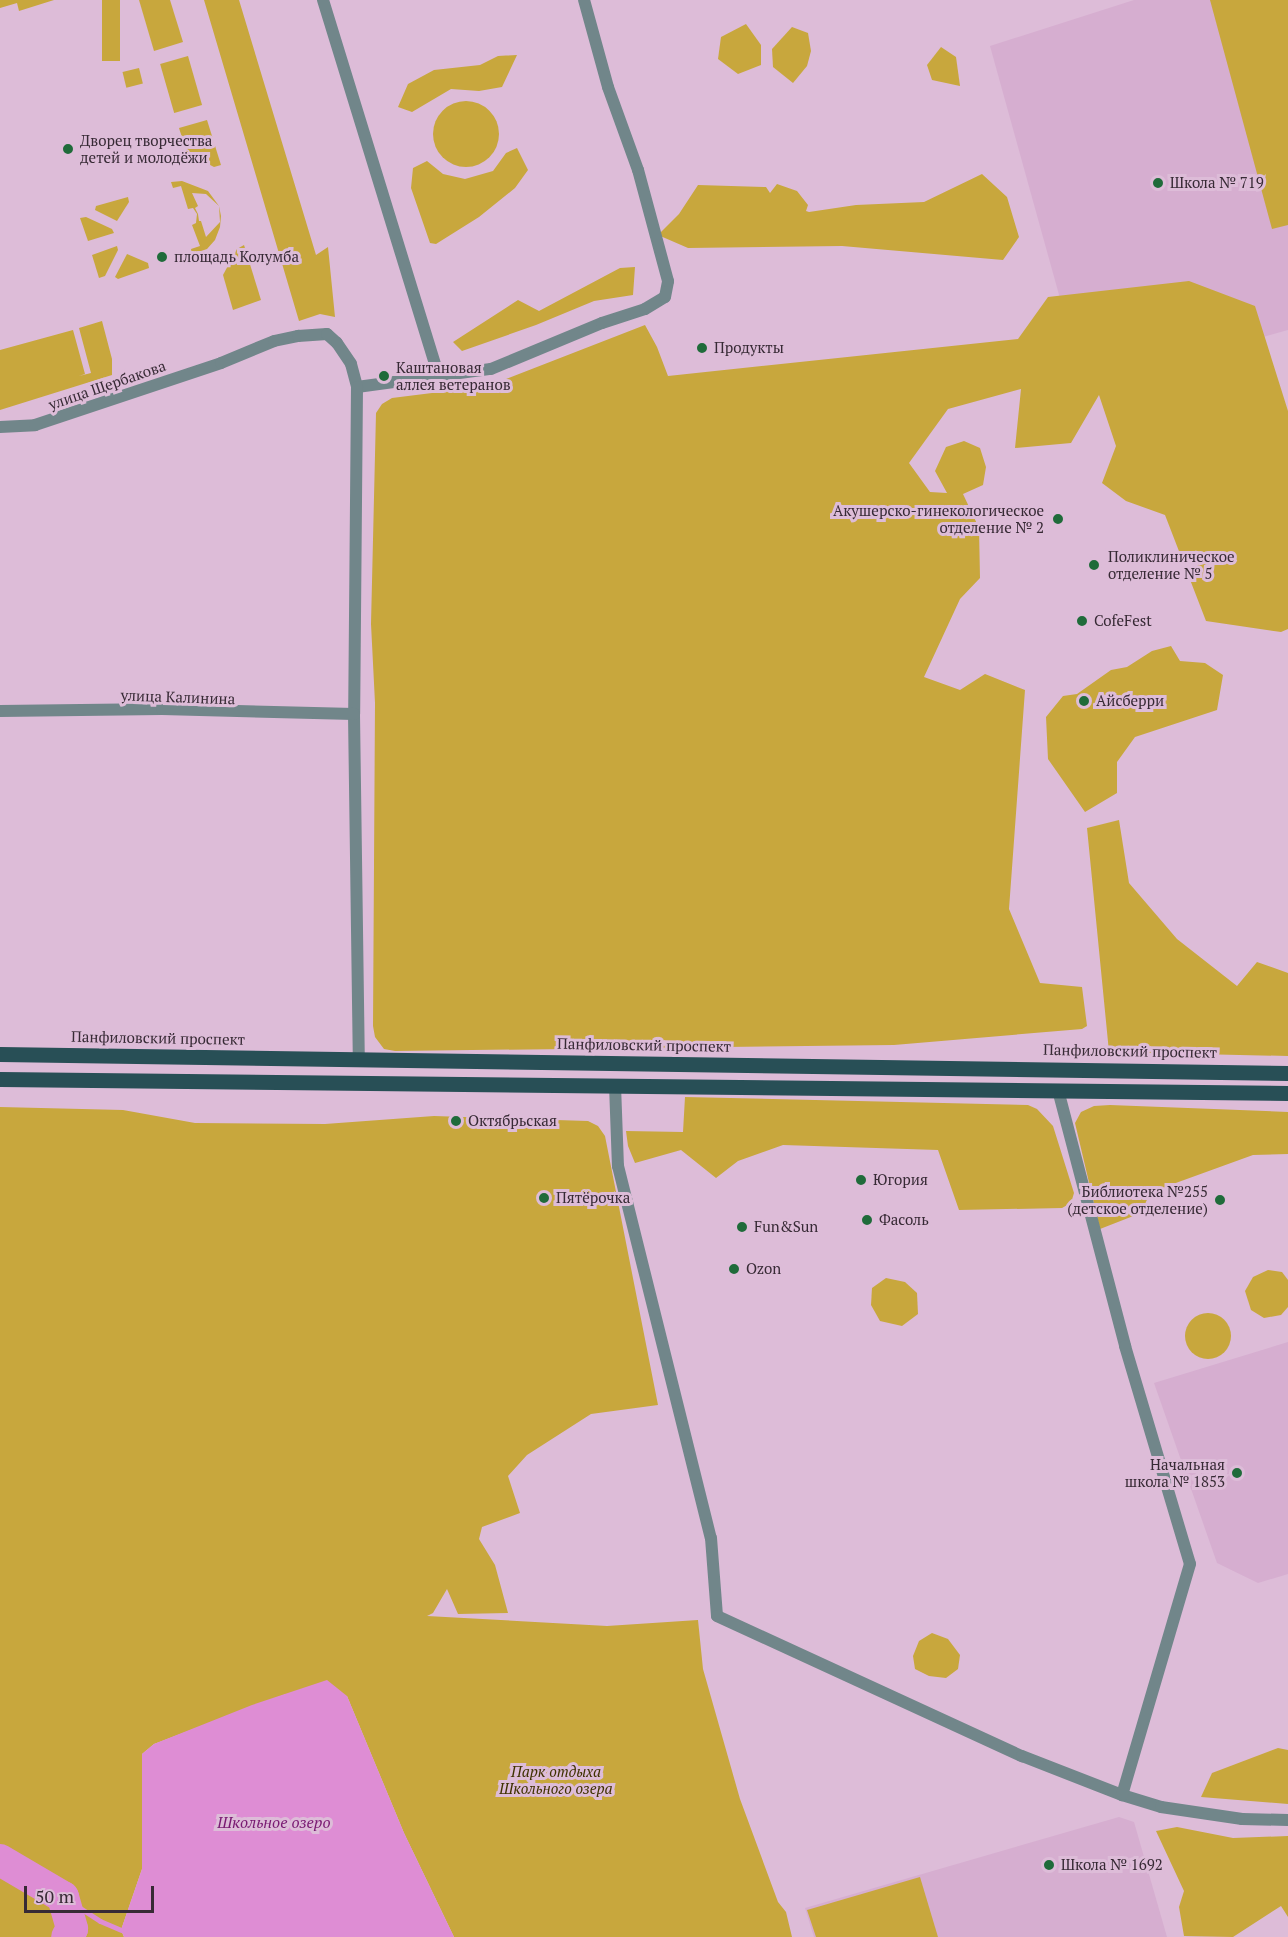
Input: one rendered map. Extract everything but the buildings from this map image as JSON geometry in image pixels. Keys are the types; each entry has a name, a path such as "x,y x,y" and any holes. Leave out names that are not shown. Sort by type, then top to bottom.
{"main road":[{"name":"Панфиловский проспект","path":"0,1054 1288,1072"},
{"path":"0,1079 1288,1093"}],"street":[{"path":"323,0 439,377"},
{"path":"359,1059 354,714 357,387 491,369 602,322 645,309 665,297 668,281 638,170 608,87 584,0"},
{"name":"улица Щербакова","path":"0,427 35,425 221,363 273,341 298,336 327,334 337,343 351,364 357,387"},
{"name":"улица Калинина","path":"0,711 162,709 236,713 354,714"},
{"path":"615,1085 618,1166 711,1538 717,1616 1022,1756 1122,1795 1161,1807 1242,1819 1288,1820"},
{"path":"1058,1090 1125,1346 1190,1564 1122,1795"}],"shaded area":[{"name":"Школа № 719","path":"1134,0 1288,0 1288,330 1126,375 1066,320 990,46"},
{"name":"Начальная школа № 1853","path":"1288,1342 1288,1574 1258,1583 1217,1563 1154,1383"},
{"name":"Школа № 1692","path":"1119,1817 1134,1822 1167,1937 814,1937 805,1908"}],"green space":[{"path":"0,0 54,0 19,11 17,3 0,8"},
{"path":"102,0 120,0 120,61 102,61"},
{"path":"139,0 170,0 183,42 154,51"},
{"path":"204,0 239,0 316,255 328,247 335,317 320,314 299,321"},
{"path":"1210,0 1288,0 1288,225 1272,229"},
{"path":"746,24 761,45 761,65 738,74 718,59 721,37"},
{"path":"792,27 808,33 811,51 807,66 793,83 773,67 772,49"},
{"path":"941,47 956,57 960,86 932,80 927,65"},
{"path":"517,55 502,87 479,91 451,89 412,112 398,107 408,84 434,70 480,65 498,56"},
{"path":"188,56 202,105 174,113 160,64"},
{"path":"139,68 143,84 126,88 123,72"},
{"path":"466,101 479,103 494,116 499,134 497,147 484,162 466,167 453,165 438,152 433,134 435,121 448,106"},
{"path":"207,120 221,165 214,167 187,153 179,128"},
{"path":"517,148 528,170 515,188 479,217 436,244 430,243 411,188 413,168 427,161 443,174 465,179 493,171 506,153"},
{"path":"982,174 1007,197 1019,237 1003,260 842,246 688,248 658,235 679,214 698,185 766,187 770,193 777,184 797,191 808,205 806,211 809,212 856,205 924,202"},
{"path":"182,181 208,191 219,206 221,216 220,227 215,240 207,249 192,254 191,249 200,246 192,225 196,223 197,214 193,208 188,209 181,186 173,188 171,182","holes":["192,193 206,194 219,206 220,222 206,237 201,221 199,221 195,208 198,206"]},
{"path":"128,197 129,202 117,221 95,210 96,206"},
{"path":"86,217 112,229 114,233 88,241 80,218"},
{"path":"244,245 261,300 233,310 223,275 237,249"},
{"path":"117,246 118,250 105,276 99,278 92,255"},
{"path":"127,254 148,263 149,268 118,279 115,277"},
{"path":"635,267 633,295 594,301 536,325 462,351 453,342 518,300 539,311 620,268"},
{"path":"1189,281 1255,306 1288,411 1288,629 1281,632 1206,621 1165,515 1126,501 1102,483 1116,446 1099,395 1071,443 1015,448 1021,389 948,409 909,463 930,492 947,493 935,471 946,447 964,441 980,448 986,467 983,485 963,494 979,528 980,578 960,599 924,677 960,690 985,674 1025,690 1009,909 1040,983 1082,987 1087,1026 1082,1029 894,1045 395,1051 384,1049 375,1037 373,1026 375,703 371,624 376,413 382,404 392,398 488,386 645,325 657,347 668,376 1018,339 1048,297"},
{"path":"102,321 112,359 112,375 0,410 0,350 73,330 85,374 79,376 91,373 79,328"},
{"path":"1171,646 1180,661 1205,663 1223,675 1217,710 1135,737 1117,762 1117,793 1085,812 1048,759 1046,717 1063,696 1077,694 1111,670 1127,667 1152,651"},
{"path":"1119,820 1129,883 1177,939 1237,986 1257,962 1288,973 1288,1056 1109,1052 1087,828"},
{"path":"685,1097 1028,1105 1037,1109 1053,1126 1074,1193 1071,1203 1062,1208 959,1210 938,1150 783,1145 738,1161 716,1178 681,1150 635,1163 628,1146 626,1131 683,1132"},
{"path":"1094,1106 1288,1112 1288,1154 1253,1155 1150,1193 1141,1213 1100,1229 1075,1123 1081,1112"},
{"name":"Парк отдыха Школьного озера","path":"0,1107 123,1110 195,1123 325,1124 434,1116 588,1121 598,1126 605,1136 658,1405 591,1414 527,1455 508,1476 520,1513 482,1527 479,1539 495,1565 508,1613 458,1614 447,1589 433,1613 427,1616 607,1626 698,1620 703,1669 740,1799 778,1902 786,1912 792,1937 454,1937 404,1833 347,1696 286,1694 154,1744 142,1754 142,1869 121,1930 124,1937 0,1937"},
{"path":"1268,1270 1282,1272 1288,1280 1288,1307 1281,1315 1264,1318 1251,1310 1245,1291 1253,1277"},
{"path":"886,1278 905,1282 917,1293 918,1314 902,1326 880,1321 871,1305 872,1288"},
{"path":"1208,1313 1217,1314 1225,1319 1230,1327 1230,1345 1225,1353 1217,1358 1208,1359 1199,1358 1191,1353 1186,1345 1185,1336 1186,1327 1191,1319 1199,1314"},
{"path":"932,1633 948,1639 960,1655 958,1669 946,1678 929,1676 915,1669 913,1656 919,1641"},
{"path":"1278,1748 1288,1750 1288,1804 1201,1797 1212,1773"},
{"path":"1177,1827 1233,1838 1288,1836 1288,1917 1281,1906 1233,1937 1184,1936 1179,1907 1184,1891 1156,1831"},
{"path":"920,1877 938,1937 816,1937 807,1910"}],"water":[{"name":"Школьное озеро","path":"327,1680 347,1696 404,1833 454,1937 124,1937 121,1930 142,1869 142,1754 154,1744 252,1705"}],"waterway":[{"path":"0,1860 63,1897 72,1929 67,1937"},
{"path":"63,1897 100,1921 121,1930"}],"place":[{"name":"Дворец творчества детей и молодёжи","path":"68,149"},
{"name":"Школа № 719","path":"1158,183"},
{"name":"площадь Колумба","path":"162,257"},
{"name":"Продукты","path":"702,348"},
{"name":"Каштановая аллея ветеранов","path":"384,376"},
{"name":"Акушерско-гинекологическое отделение № 2","path":"1058,519"},
{"name":"Поликлиническое отделение № 5","path":"1094,565"},
{"name":"CofeFest","path":"1082,621"},
{"name":"Айсберри","path":"1084,701"},
{"name":"Октябрьская","path":"456,1121"},
{"name":"Югория","path":"861,1180"},
{"name":"Пятёрочка","path":"544,1198"},
{"name":"Библиотека №255 (детское отделение)","path":"1220,1200"},
{"name":"Фасоль","path":"867,1220"},
{"name":"Fun&Sun","path":"742,1227"},
{"name":"Ozon","path":"734,1269"},
{"name":"Начальная школа № 1853","path":"1237,1473"},
{"name":"Школа № 1692","path":"1049,1865"}]}
